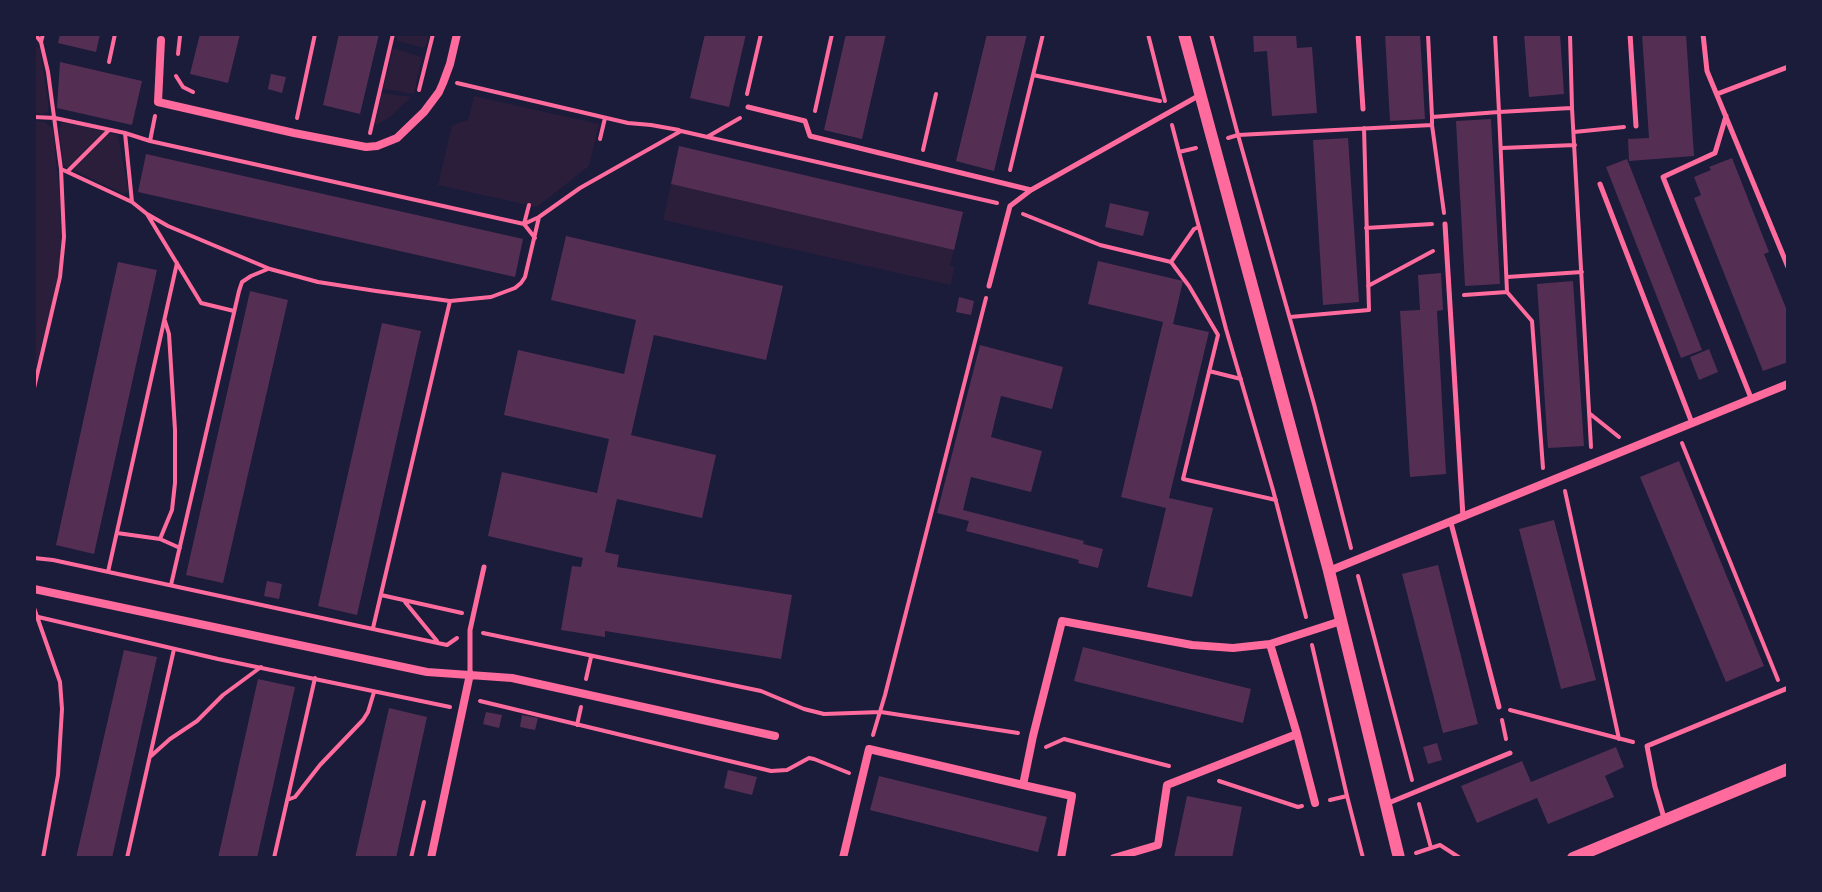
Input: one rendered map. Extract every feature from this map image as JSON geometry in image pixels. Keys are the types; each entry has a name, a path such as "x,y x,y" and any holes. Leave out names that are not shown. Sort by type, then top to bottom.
{"street":[{"path":"161,40 158,102 366,147 397,138 424,112 439,92 457,34"},
{"path":"1184,34 1329,571 1399,858"},
{"path":"1329,571 1788,384"},
{"path":"34,589 427,672 512,678 775,736"},
{"path":"1023,785 1062,621 1192,645 1233,648 1270,644 1341,621"},
{"path":"1270,644 1315,803"},
{"path":"431,858 470,674"},
{"path":"1114,858 1158,845 1167,785 1297,734"},
{"path":"843,858 869,749 1072,796 1061,858"},
{"path":"1573,858 1788,769"}],"lane":[{"path":"1358,34 1363,109"},
{"path":"1630,34 1636,126"},
{"path":"1703,34 1707,71 1788,267"},
{"path":"1717,94 1788,67"},
{"path":"989,286 1010,206 1031,190 1201,94"},
{"path":"748,107 805,121 810,136 1031,190"},
{"path":"1726,116 1715,153 1663,177 1751,399"},
{"path":"1600,184 1693,424"},
{"path":"1445,224 1463,518"},
{"path":"1451,523 1499,707"},
{"path":"470,674 470,630 484,567"},
{"path":"1664,819 1647,746 1785,689"},
{"path":"1386,804 1510,753"}],"path":[{"path":"34,388 60,277 64,237 62,178 55,118 41,42 35,34"},
{"path":"41,42 43,34"},
{"path":"109,62 115,34"},
{"path":"294,133 315,34"},
{"path":"375,131 370,132 393,34"},
{"path":"416,97 433,34"},
{"path":"805,121 814,112 832,34"},
{"path":"1006,184 1043,34"},
{"path":"1033,75 1166,103 1148,34"},
{"path":"1211,34 1238,135 1432,125"},
{"path":"1366,228 1445,224 1432,125 1428,34"},
{"path":"1495,34 1507,292 1532,321 1544,485"},
{"path":"1570,34 1592,465"},
{"path":"159,72 176,76 183,87 205,95"},
{"path":"444,80 1010,206 1100,245 1171,262 1218,335 1183,479 1276,500"},
{"path":"920,163 936,94"},
{"path":"150,141 158,102"},
{"path":"1432,117 1572,108"},
{"path":"1290,317 1369,310 1363,109"},
{"path":"1169,114 1179,152"},
{"path":"34,117 55,118 125,133 524,224 580,188 681,131"},
{"path":"600,139 605,118"},
{"path":"1574,132 1636,126"},
{"path":"62,178 109,130"},
{"path":"125,133 132,202"},
{"path":"1502,148 1575,145"},
{"path":"61,169 132,202 168,226 270,269 318,282 450,301 491,297 521,283 539,217"},
{"path":"524,224 529,205"},
{"path":"147,214 201,303 234,311"},
{"path":"524,224 535,238"},
{"path":"1171,262 1194,229 1199,227"},
{"path":"1368,286 1447,244"},
{"path":"108,572 177,263"},
{"path":"171,585 242,282 270,269"},
{"path":"1507,277 1582,272"},
{"path":"869,749 989,286"},
{"path":"1450,296 1507,292"},
{"path":"373,628 450,301"},
{"path":"160,539 172,510 175,483 169,334 164,320"},
{"path":"1209,371 1241,379"},
{"path":"1589,413 1633,448"},
{"path":"1677,430 1785,689"},
{"path":"1562,477 1619,739"},
{"path":"117,533 160,539 180,548"},
{"path":"34,558 447,645 470,630 761,691 824,714 881,712 1033,736"},
{"path":"380,595 472,615"},
{"path":"404,601 439,643"},
{"path":"34,608 52,657 61,696 58,775 43,858"},
{"path":"127,858 174,649"},
{"path":"150,757 261,667"},
{"path":"446,707 453,675"},
{"path":"274,858 315,678"},
{"path":"287,800 295,797 320,765 363,720 374,692"},
{"path":"1510,753 1499,707 1647,746"},
{"path":"411,858 425,797"},
{"path":"1399,858 1440,845 1460,858"}],"shaded area":[{"path":"395,34 429,34 423,48 398,41"},
{"path":"34,45 40,49 48,101 48,111 43,114 34,113"},
{"path":"393,48 422,57 414,94 383,89"},
{"path":"382,93 411,97 390,117 376,125 375,124"},
{"path":"474,96 599,124 589,166 537,207 438,185 452,125 468,120"},
{"path":"34,121 45,122 53,131 61,239 58,276 34,374"},
{"path":"62,122 104,131 67,168 63,163 59,129"},
{"path":"110,133 118,135 128,189 124,194 73,170"},
{"path":"671,184 954,250 950,265 954,267 951,285 663,220"}],"building":[{"path":"60,34 100,34 96,52 58,43"},
{"path":"200,34 240,34 228,83 190,74"},
{"path":"339,34 379,34 360,114 323,105"},
{"path":"705,34 746,34 729,107 690,98"},
{"path":"846,34 886,34 862,139 824,130"},
{"path":"987,34 1027,34 994,171 956,161"},
{"path":"1253,34 1296,34 1297,48 1312,47 1317,113 1272,116 1267,51 1254,52"},
{"path":"1385,34 1420,34 1425,119 1390,121"},
{"path":"1524,34 1560,34 1564,94 1529,97"},
{"path":"1642,34 1686,34 1694,156 1629,161 1628,139 1649,138"},
{"path":"60,62 142,81 132,125 57,108"},
{"path":"271,74 286,77 282,93 268,89"},
{"path":"1491,119 1500,284 1465,286 1456,121"},
{"path":"1348,138 1359,302 1323,305 1313,140"},
{"path":"679,146 963,212 954,250 671,184"},
{"path":"146,154 523,239 515,277 138,192"},
{"path":"1732,158 1769,252 1764,254 1788,313 1788,362 1763,371 1694,198 1701,195 1694,177"},
{"path":"1627,159 1702,350 1681,358 1606,167"},
{"path":"1110,203 1149,212 1143,236 1105,227"},
{"path":"566,236 783,286 766,360 654,335 631,435 716,455 702,518 617,499 605,552 619,555 617,567 792,595 781,659 605,631 605,637 561,630 572,566 581,567 583,558 488,536 502,472 597,493 609,439 504,415 518,350 624,374 636,320 551,300"},
{"path":"1098,261 1183,281 1173,324 1209,332 1169,498 1213,508 1192,597 1147,587 1166,508 1121,497 1163,322 1088,304"},
{"path":"118,262 157,270 94,554 56,545"},
{"path":"1441,273 1443,310 1437,311 1446,474 1410,477 1400,311 1420,310 1418,275"},
{"path":"1573,281 1584,446 1548,448 1537,284"},
{"path":"250,291 288,300 223,583 186,575"},
{"path":"959,297 974,301 971,315 956,312"},
{"path":"382,323 421,331 357,615 318,606"},
{"path":"980,345 1063,367 1052,409 1001,396 991,437 1042,451 1031,492 971,477 963,510 1084,541 1083,544 1103,549 1098,568 1078,563 1079,560 966,531 969,521 937,513"},
{"path":"1709,349 1718,372 1699,380 1690,357"},
{"path":"1679,461 1764,666 1726,682 1640,477"},
{"path":"1554,520 1596,680 1561,689 1519,529"},
{"path":"1438,565 1478,724 1443,733 1402,574"},
{"path":"267,581 282,584 279,599 264,596"},
{"path":"1083,647 1251,689 1243,723 1074,681"},
{"path":"124,650 157,657 112,858 76,858"},
{"path":"258,679 295,687 257,858 218,858"},
{"path":"389,708 427,717 396,858 355,858"},
{"path":"486,712 502,715 499,728 483,724"},
{"path":"522,715 538,718 535,730 520,727"},
{"path":"1437,743 1442,760 1428,764 1423,747"},
{"path":"1616,747 1624,767 1605,776 1614,797 1548,824 1537,798 1477,823 1461,786 1522,761 1531,782"},
{"path":"728,770 757,777 752,795 724,788"},
{"path":"879,776 1047,817 1038,852 870,810"},
{"path":"1187,796 1242,807 1232,858 1174,858"}]}
